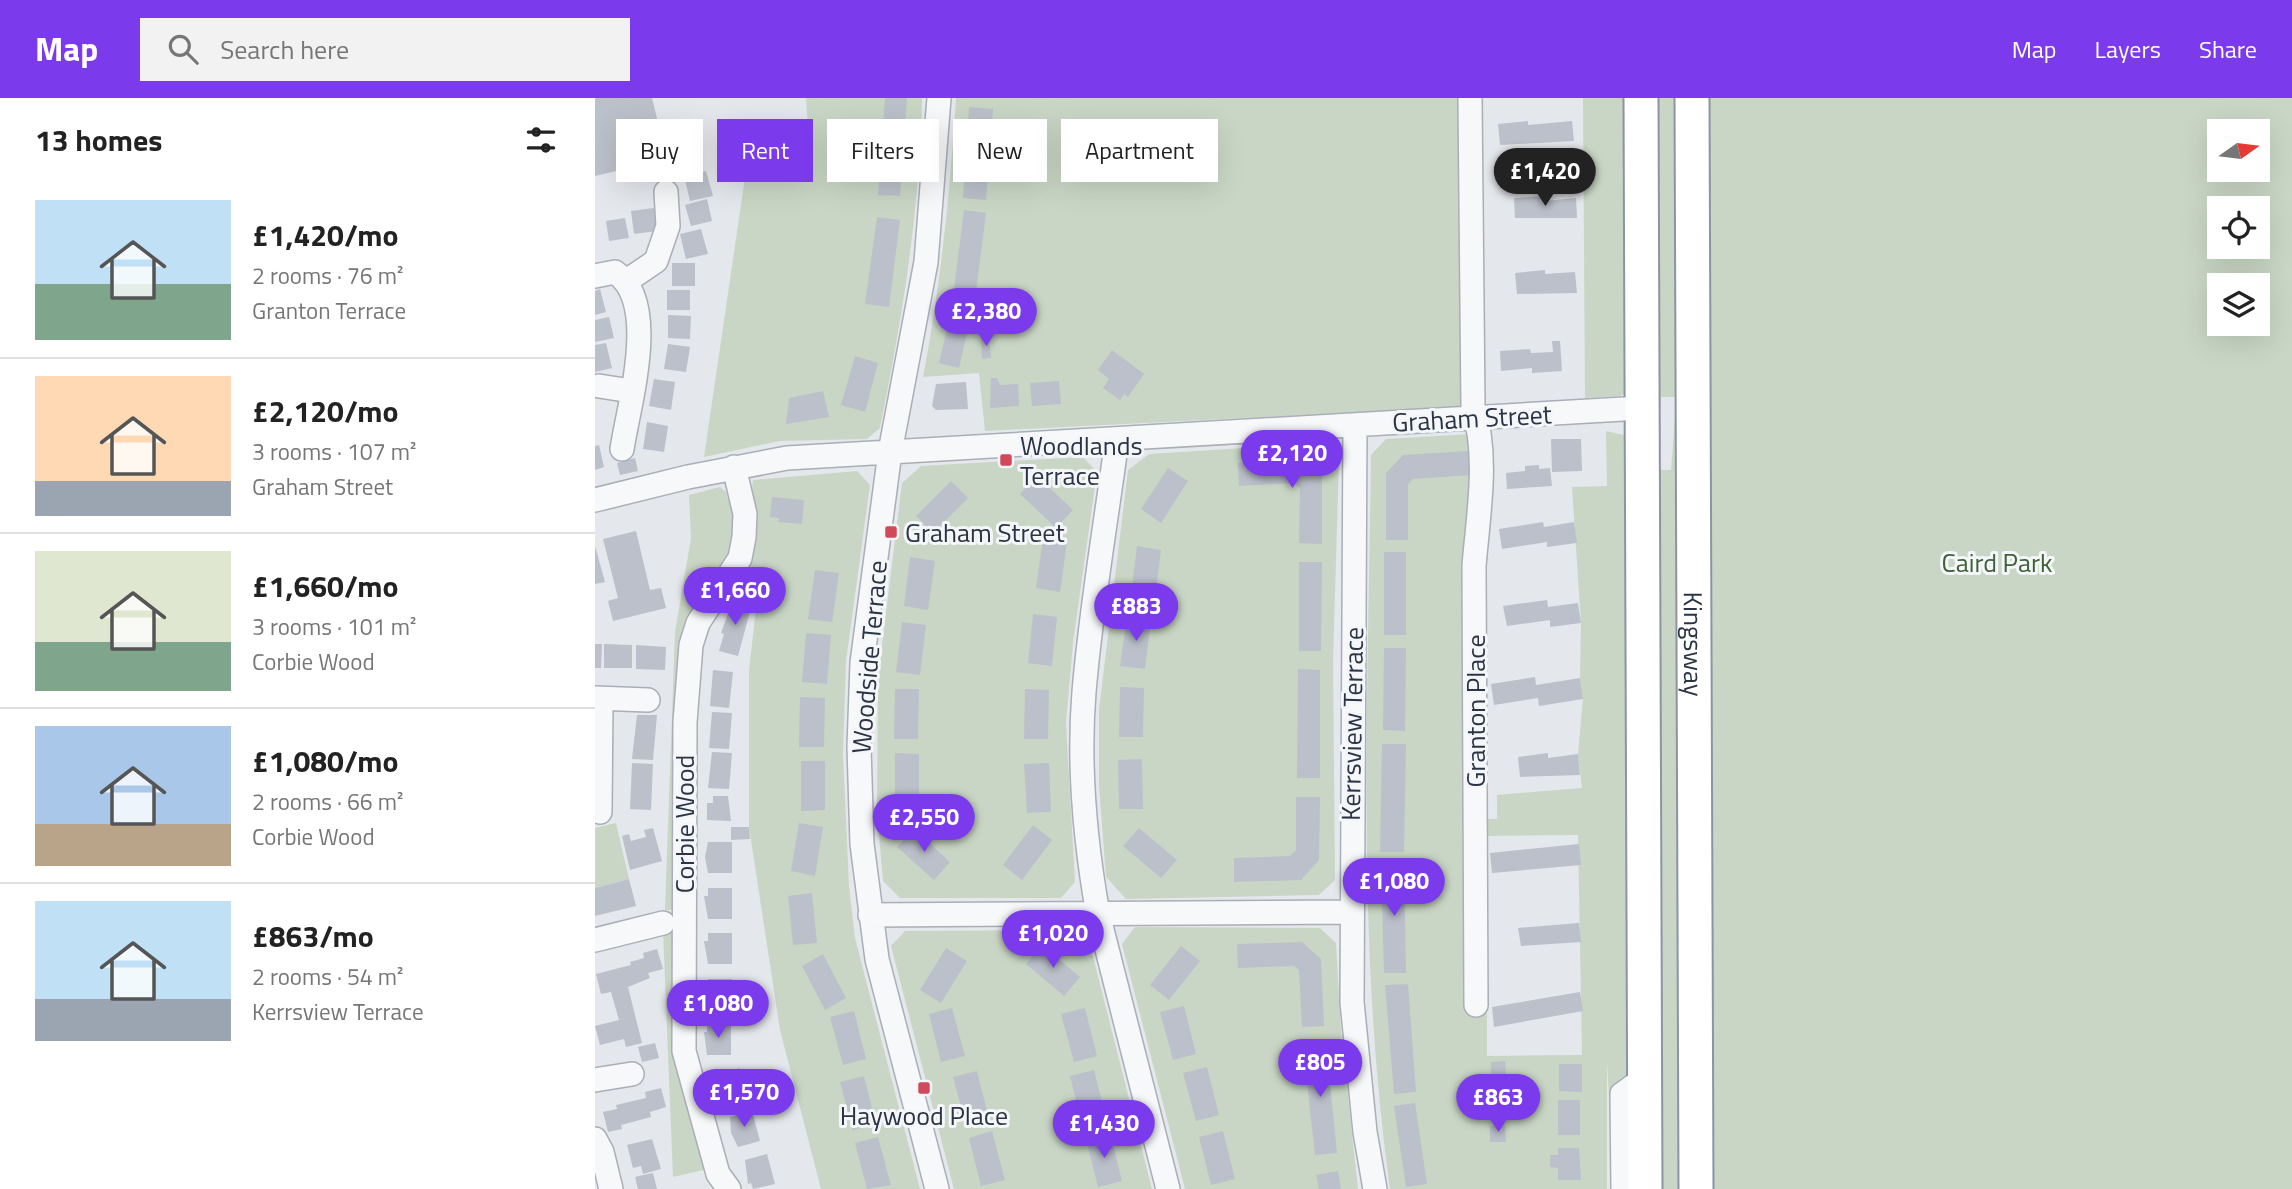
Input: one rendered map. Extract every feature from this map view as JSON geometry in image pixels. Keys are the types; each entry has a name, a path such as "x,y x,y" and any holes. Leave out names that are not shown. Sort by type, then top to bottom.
{"highway":[{"name":"Kingsway","path":"1641,98 1645,1189"},
{"name":"Kingsway","path":"1692,98 1696,1189"}],"street":[{"name":"Woodside Terrace","path":"937,1189 877,959 862,844 859,761 862,663 890,452 926,262 939,98"},
{"name":"Granton Place","path":"1470,98 1472,407 1479,428 1480,502 1474,566 1476,1005"},
{"path":"628,280 656,261 668,226 666,192"},
{"path":"595,276 615,272 628,280 634,293 641,337 622,449"},
{"path":"599,387 631,391"},
{"name":"Graham Street","path":"595,500 734,467 787,458 1641,408"},
{"name":"Kerrsview Terrace","path":"1355,425 1350,912 1352,1002 1365,1132 1375,1189"},
{"path":"1117,439 1084,692 1083,785 1090,867 1098,914 1168,1189"},
{"name":"Corbie Wood","path":"729,1189 718,1174 684,1051 685,722 691,646 698,623 740,558 744,514 734,467"},
{"path":"600,812 598,699 648,699"},
{"path":"870,915 1350,912"},
{"path":"595,940 663,923"},
{"path":"595,1080 632,1074"},
{"path":"1623,1189 1622,1094 1644,1078"},
{"path":"595,1139 602,1152 611,1189"}],"green space":[{"path":"806,98 922,98 922,119 827,119 827,182 918,182 909,264 880,428 867,439 780,441 704,457 744,182 813,182 813,119 807,119"},
{"path":"956,98 1458,98 1464,407 985,431 979,373 923,377 944,238 953,140 953,182 1047,182 1047,119 954,119"},
{"path":"1583,98 1630,98 1631,391 1620,396 1585,398"},
{"path":"1651,98 1682,98 1683,397 1661,397 1658,450"},
{"name":"Caird Park","path":"1701,98 2292,98 2292,1189 1705,1189"},
{"path":"1681,417 1685,1189 1655,1189 1652,470 1671,470 1675,418"},
{"path":"1606,431 1628,436 1635,1075 1622,1094 1609,1098 1607,1062 1607,1189 1390,1189 1379,1098 1368,915 1367,731 1371,455 1386,439 1472,434 1468,1008 1487,1007 1487,1056 1582,1055 1578,835 1487,836 1487,819 1497,819 1497,795 1582,788 1578,754 1583,699 1580,678 1581,623 1572,487 1607,486"},
{"path":"1323,443 1339,459 1333,661 1335,880 1319,895 1126,899 1106,877 1099,785 1099,710 1128,470 1149,454"},
{"path":"1083,457 1097,472 1073,643 1066,723 1075,882 1061,898 900,898 883,881 877,811 878,678 902,483 921,466"},
{"path":"857,471 870,485 846,661 843,754 849,886 855,938 920,1189 821,1189 780,1030 749,827 749,671 757,599 736,588 756,538 753,480"},
{"path":"720,487 726,492 728,500 733,499 736,543 691,623 677,910 665,910 675,632 691,538 689,495"},
{"path":"616,823 629,879 595,888 595,828"},
{"path":"1135,927 1320,928 1336,943 1341,1032 1358,1189 1185,1189 1122,944"},
{"path":"663,930 677,930 708,1169 673,1177"},
{"path":"1071,930 1090,945 1152,1189 954,1189 891,946 905,931"}],"building":[{"path":"595,98 652,98 657,119 616,119 616,171 595,176"},
{"path":"885,98 907,98 906,119 883,119"},
{"path":"969,107 993,109 992,119 968,119"},
{"path":"1528,121 1528,125 1572,121 1574,141 1500,145 1498,124"},
{"path":"706,171 713,196 690,201 685,182 703,182 703,172"},
{"path":"879,182 901,182 900,196 878,195"},
{"path":"964,182 987,182 986,200 963,198"},
{"path":"1544,196 1545,201 1576,198 1577,218 1515,218 1514,198"},
{"path":"707,199 712,221 691,226 685,205"},
{"path":"654,208 657,231 634,234 631,211"},
{"path":"964,210 986,213 975,300 953,297"},
{"path":"877,217 900,220 889,307 865,304"},
{"path":"625,218 629,238 609,241 606,221"},
{"path":"701,229 708,254 686,259 680,234"},
{"path":"672,263 695,263 695,286 672,286"},
{"path":"1545,270 1545,274 1575,272 1577,293 1517,294 1515,273"},
{"path":"600,289 606,312 595,315 595,291"},
{"path":"667,290 690,290 690,310 667,310"},
{"path":"668,315 691,316 690,339 668,338"},
{"path":"950,315 970,320 959,368 939,363"},
{"path":"609,317 614,338 595,342 595,320"},
{"path":"981,338 989,338 991,358 982,359"},
{"path":"1552,341 1560,341 1562,371 1532,373 1532,368 1501,371 1500,351 1530,349 1531,353 1553,352"},
{"path":"606,343 612,368 595,372 595,345"},
{"path":"668,344 690,347 686,372 664,369"},
{"path":"1112,350 1144,374 1128,397 1124,394 1120,400 1103,388 1109,379 1098,370"},
{"path":"855,356 878,363 865,412 841,405"},
{"path":"991,378 997,378 1000,385 1018,384 1019,406 990,408"},
{"path":"654,379 675,382 671,410 649,406"},
{"path":"1059,381 1061,404 1032,406 1030,383"},
{"path":"966,382 968,409 936,410 932,406 936,384"},
{"path":"823,391 829,417 786,424 789,398"},
{"path":"647,422 668,426 664,452 643,449"},
{"path":"1551,439 1581,439 1582,471 1552,472"},
{"path":"599,445 604,467 595,470 595,446"},
{"path":"1469,451 1471,475 1413,479 1408,484 1408,540 1386,540 1386,473 1403,455"},
{"path":"635,458 638,471 620,475 617,463"},
{"path":"1304,459 1322,475 1322,544 1299,543 1300,488 1295,483 1239,486 1238,463"},
{"path":"1539,465 1539,469 1550,468 1552,486 1507,489 1506,473 1525,471 1525,466"},
{"path":"1168,468 1188,481 1161,523 1141,509"},
{"path":"1037,476 1073,510 1056,528 1020,494"},
{"path":"951,481 968,498 933,533 916,516"},
{"path":"772,497 804,500 802,524 778,522 779,518 770,517"},
{"path":"1543,522 1544,527 1574,522 1577,543 1547,547 1547,542 1502,549 1499,529"},
{"path":"636,531 650,590 661,588 666,608 613,621 608,601 618,598 603,539"},
{"path":"1043,539 1067,542 1060,592 1036,588"},
{"path":"595,546 605,582 595,584"},
{"path":"1137,546 1161,550 1155,599 1131,595"},
{"path":"1384,552 1406,552 1406,635 1384,635"},
{"path":"910,557 935,561 928,610 904,606"},
{"path":"1299,562 1322,562 1321,651 1299,651"},
{"path":"815,570 839,573 832,622 808,619"},
{"path":"733,599 752,604 738,656 719,651 724,634 721,633"},
{"path":"1547,600 1548,607 1578,603 1581,623 1550,627 1550,620 1507,626 1503,606"},
{"path":"1033,614 1057,617 1052,666 1028,663"},
{"path":"1127,617 1151,620 1145,669 1120,666"},
{"path":"902,622 926,625 920,675 896,672"},
{"path":"806,633 831,635 827,684 802,682"},
{"path":"595,644 602,644 601,668 595,668"},
{"path":"604,644 632,645 632,668 604,668"},
{"path":"636,645 666,647 665,670 636,669"},
{"path":"1384,648 1406,648 1405,731 1383,730"},
{"path":"1298,669 1320,670 1320,778 1297,778"},
{"path":"713,670 733,672 729,708 710,706"},
{"path":"1535,677 1536,685 1580,678 1583,699 1539,706 1538,698 1494,705 1491,684"},
{"path":"1120,687 1144,688 1143,737 1119,737"},
{"path":"895,689 919,689 918,739 894,739"},
{"path":"1025,689 1049,690 1048,739 1024,739"},
{"path":"800,697 825,698 824,747 799,747"},
{"path":"712,712 732,713 729,749 709,748"},
{"path":"637,715 657,715 653,760 632,759"},
{"path":"1382,744 1406,744 1404,852 1380,852"},
{"path":"712,752 732,753 729,789 708,788"},
{"path":"895,753 919,754 919,803 895,803"},
{"path":"1548,753 1548,758 1578,754 1580,775 1520,777 1518,757"},
{"path":"1142,759 1143,809 1119,809 1118,760"},
{"path":"801,761 825,761 825,810 801,811"},
{"path":"632,763 653,764 651,810 630,809"},
{"path":"1049,763 1051,812 1027,813 1024,764"},
{"path":"713,796 728,796 731,821 707,820 707,803 713,803"},
{"path":"1296,797 1320,797 1319,860 1301,880 1234,882 1234,858 1290,856 1296,850"},
{"path":"799,823 823,827 815,876 791,871"},
{"path":"1033,825 1052,840 1022,880 1003,865"},
{"path":"731,827 749,827 750,839 731,840"},
{"path":"653,828 662,861 630,870 622,836 629,834 631,841 646,837 644,830"},
{"path":"1139,828 1177,860 1161,878 1123,846"},
{"path":"914,829 950,862 934,880 897,847"},
{"path":"708,842 732,842 732,873 708,873 705,857"},
{"path":"1579,844 1581,865 1492,873 1490,853"},
{"path":"1381,864 1404,864 1406,973 1384,973"},
{"path":"629,879 636,906 595,916 595,888"},
{"path":"708,888 732,888 732,919 708,919 704,896 708,896"},
{"path":"812,893 817,943 793,945 788,896"},
{"path":"1579,923 1581,942 1521,946 1518,928"},
{"path":"708,933 732,933 732,964 708,964 704,941 708,941"},
{"path":"1302,942 1321,959 1324,1026 1302,1027 1299,970 1294,966 1238,968 1237,944"},
{"path":"1042,945 1080,977 1064,996 1026,964"},
{"path":"1181,946 1200,961 1169,1000 1150,985"},
{"path":"946,948 967,961 941,1003 920,990"},
{"path":"657,949 663,969 648,973 650,978 628,987 642,1043 626,1047 624,1039 600,1045 595,1026 619,1020 611,992 601,994 596,974 631,965 630,962 644,958 643,953"},
{"path":"823,954 846,998 825,1010 802,966"},
{"path":"708,979 732,979 731,1010 707,1009 705,986 708,986"},
{"path":"1408,984 1416,1092 1394,1094 1385,985"},
{"path":"1580,992 1583,1011 1494,1027 1492,1007"},
{"path":"1184,1006 1196,1054 1173,1060 1160,1012"},
{"path":"952,1008 965,1056 941,1062 929,1014"},
{"path":"1085,1008 1097,1056 1074,1062 1061,1014"},
{"path":"854,1011 866,1059 843,1065 830,1017"},
{"path":"707,1024 731,1024 731,1055 707,1055 704,1032 707,1032"},
{"path":"655,1043 659,1058 642,1062 638,1047"},
{"path":"1326,1044 1337,1153 1315,1155 1303,1046"},
{"path":"1505,1061 1506,1075 1491,1076 1491,1062"},
{"path":"1559,1064 1582,1064 1582,1092 1559,1091"},
{"path":"1207,1067 1219,1115 1196,1121 1183,1073"},
{"path":"740,1068 748,1098 725,1103 724,1096 720,1097 718,1074"},
{"path":"1094,1070 1106,1118 1082,1124 1070,1076"},
{"path":"977,1071 989,1119 966,1125 953,1077"},
{"path":"864,1076 876,1124 853,1130 840,1082"},
{"path":"1489,1085 1503,1085 1504,1099 1489,1099"},
{"path":"661,1088 666,1107 650,1112 651,1117 621,1125 622,1129 608,1132 603,1112 617,1109 616,1105 646,1098 645,1092"},
{"path":"1558,1100 1580,1100 1580,1135 1558,1135"},
{"path":"1415,1103 1427,1184 1406,1187 1394,1106"},
{"path":"752,1111 760,1141 738,1147 731,1133 730,1117"},
{"path":"1490,1126 1505,1126 1506,1142 1490,1142"},
{"path":"992,1131 1005,1180 981,1186 969,1138"},
{"path":"1223,1131 1235,1179 1211,1185 1199,1137"},
{"path":"1110,1133 1122,1181 1098,1187 1086,1139"},
{"path":"878,1137 891,1185 867,1189 855,1143"},
{"path":"652,1139 661,1169 643,1174 641,1166 633,1168 627,1145"},
{"path":"1558,1148 1579,1148 1581,1180 1558,1180 1558,1168 1550,1167 1550,1155 1558,1155"},
{"path":"767,1154 775,1184 753,1189 751,1183 748,1184 745,1160"},
{"path":"1338,1171 1341,1189 1319,1189 1316,1175"},
{"path":"653,1173 657,1189 638,1189 635,1177"}],"place":[{"name":"Woodlands Terrace","path":"1006,460"},
{"name":"Graham Street","path":"891,532"},
{"name":"Haywood Place","path":"924,1088"}]}
